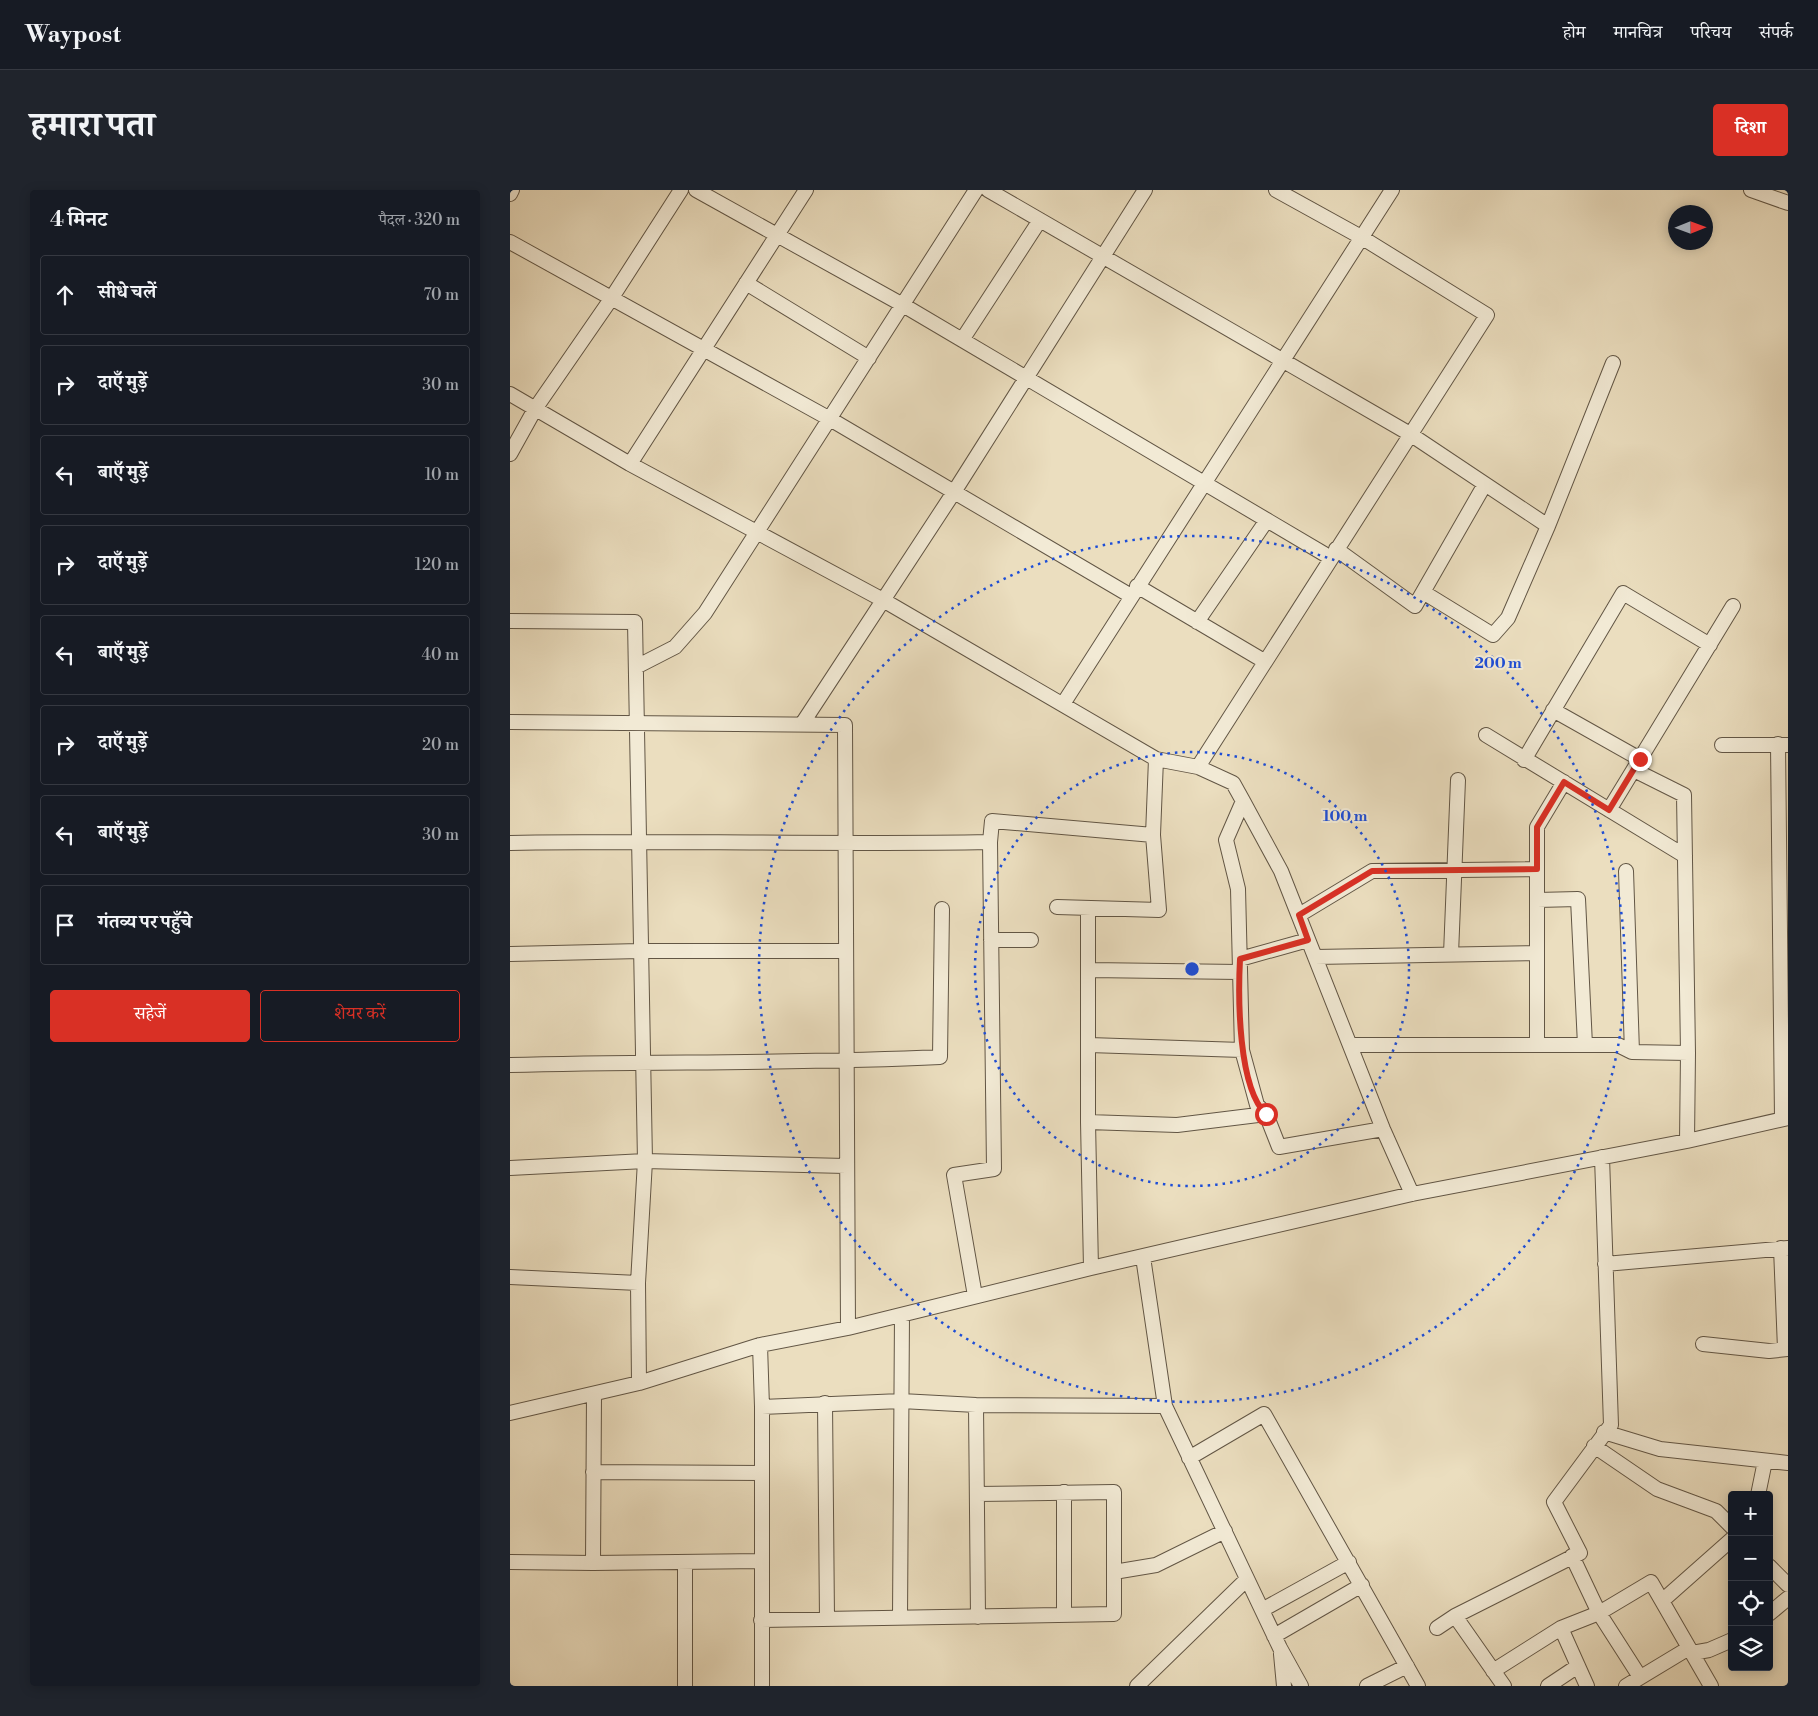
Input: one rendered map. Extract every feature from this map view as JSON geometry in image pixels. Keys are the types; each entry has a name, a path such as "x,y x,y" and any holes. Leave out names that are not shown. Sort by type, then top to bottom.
{"street":[{"path":"510,454 535,410 612,298 681,190"},
{"path":"696,190 903,305 1267,520 1333,553 1415,606 1485,484"},
{"path":"630,464 806,190"},
{"path":"636,668 675,647 705,613 976,190"},
{"path":"988,190 1410,434 1548,526"},
{"path":"802,724 954,492 1145,190"},
{"path":"1198,767 1333,553 1487,315 1361,237 1276,190"},
{"path":"1063,704 1392,190"},
{"path":"1751,190 1788,203"},
{"path":"962,340 1040,220"},
{"path":"510,242 830,419 954,492 1134,591 1198,622 1264,661"},
{"path":"746,283 869,358"},
{"path":"1422,592 1493,635 1508,618 1548,526 1613,363"},
{"path":"510,394 630,464 883,600 1156,759 1198,767 1233,784 1281,871 1383,1129 1412,1194"},
{"path":"1198,622 1267,520"},
{"path":"1524,760 1623,593 1710,645"},
{"path":"1609,810 1733,606"},
{"path":"510,621 635,622 644,1162 638,1283 639,1383"},
{"path":"1553,710 1684,795 1688,1054 1687,1141"},
{"path":"510,722 638,722 845,726 844,844 848,1328"},
{"path":"1486,735 1524,760 1564,782 1685,856"},
{"path":"510,1413 639,1383 760,1345 848,1328 1091,1268 1412,1194 1687,1141 1785,1119 1783,745 1722,745"},
{"path":"1057,907 1160,910 1153,835 1156,759"},
{"path":"1451,954 1458,780"},
{"path":"1537,1045 1537,827 1564,782"},
{"path":"1243,801 1226,840 1238,889 1242,1050 1257,1105 1266,1114 1279,1148 1383,1129"},
{"path":"976,1296 954,1175 994,1169 990,842 992,821 1153,835"},
{"path":"510,843 640,841 844,844 990,842"},
{"path":"1299,915 1372,871 1537,869"},
{"path":"1626,871 1632,1052"},
{"path":"1537,900 1578,899 1585,1045"},
{"path":"1088,908 1090,970 1088,1122 1091,1268"},
{"path":"510,1065 846,1061 940,1056 942,909"},
{"path":"991,940 1031,940"},
{"path":"1090,970 1240,966 1308,940"},
{"path":"510,954 640,951 846,951"},
{"path":"1315,957 1537,953"},
{"path":"1089,1045 1242,1050"},
{"path":"1350,1045 1618,1045 1632,1052 1688,1054"},
{"path":"1088,1122 1177,1125 1266,1114"},
{"path":"1438,1628 1455,1616 1580,1553 1554,1502 1611,1424 1602,1157"},
{"path":"510,1168 644,1162 846,1166"},
{"path":"1605,1264 1784,1248 1786,1349 1769,1350 1703,1344"},
{"path":"1143,1257 1164,1406 1277,1642 1301,1686"},
{"path":"510,1278 638,1283"},
{"path":"900,1618 902,1315"},
{"path":"760,1345 762,1407 762,1686"},
{"path":"593,1563 594,1394"},
{"path":"762,1407 901,1401 976,1405 1164,1406"},
{"path":"825,1403 827,1619"},
{"path":"976,1405 978,1617"},
{"path":"1189,1458 1264,1414 1418,1686"},
{"path":"1604,1432 1660,1449 1788,1463"},
{"path":"1594,1446 1658,1489 1716,1511 1728,1523"},
{"path":"1759,1491 1765,1461"},
{"path":"593,1472 762,1473"},
{"path":"1064,1492 1064,1615"},
{"path":"761,1620 1114,1614 1114,1492 977,1494"},
{"path":"1114,1572 1156,1565 1225,1532"},
{"path":"1662,1601 1728,1543"},
{"path":"1572,1556 1599,1613 1640,1677"},
{"path":"510,1562 761,1561"},
{"path":"685,1562 685,1686"},
{"path":"1262,1610 1349,1562"},
{"path":"1773,1570 1788,1585"},
{"path":"1138,1686 1247,1579"},
{"path":"1493,1671 1561,1628 1599,1613 1651,1582 1711,1686"},
{"path":"1277,1642 1362,1585"},
{"path":"1773,1611 1788,1598"},
{"path":"1455,1616 1504,1686"},
{"path":"1561,1628 1587,1686"},
{"path":"1277,1642 1284,1686"},
{"path":"1626,1686 1691,1650 1708,1650 1728,1642"},
{"path":"1367,1686 1407,1666"},
{"path":"1548,1686 1578,1666"}],"route":[{"path":"1266,1114 1257,1105 1242,1050 1240,959 1308,940 1299,915 1372,871 1537,869 1537,827 1564,782 1609,810 1640,759"}]}
